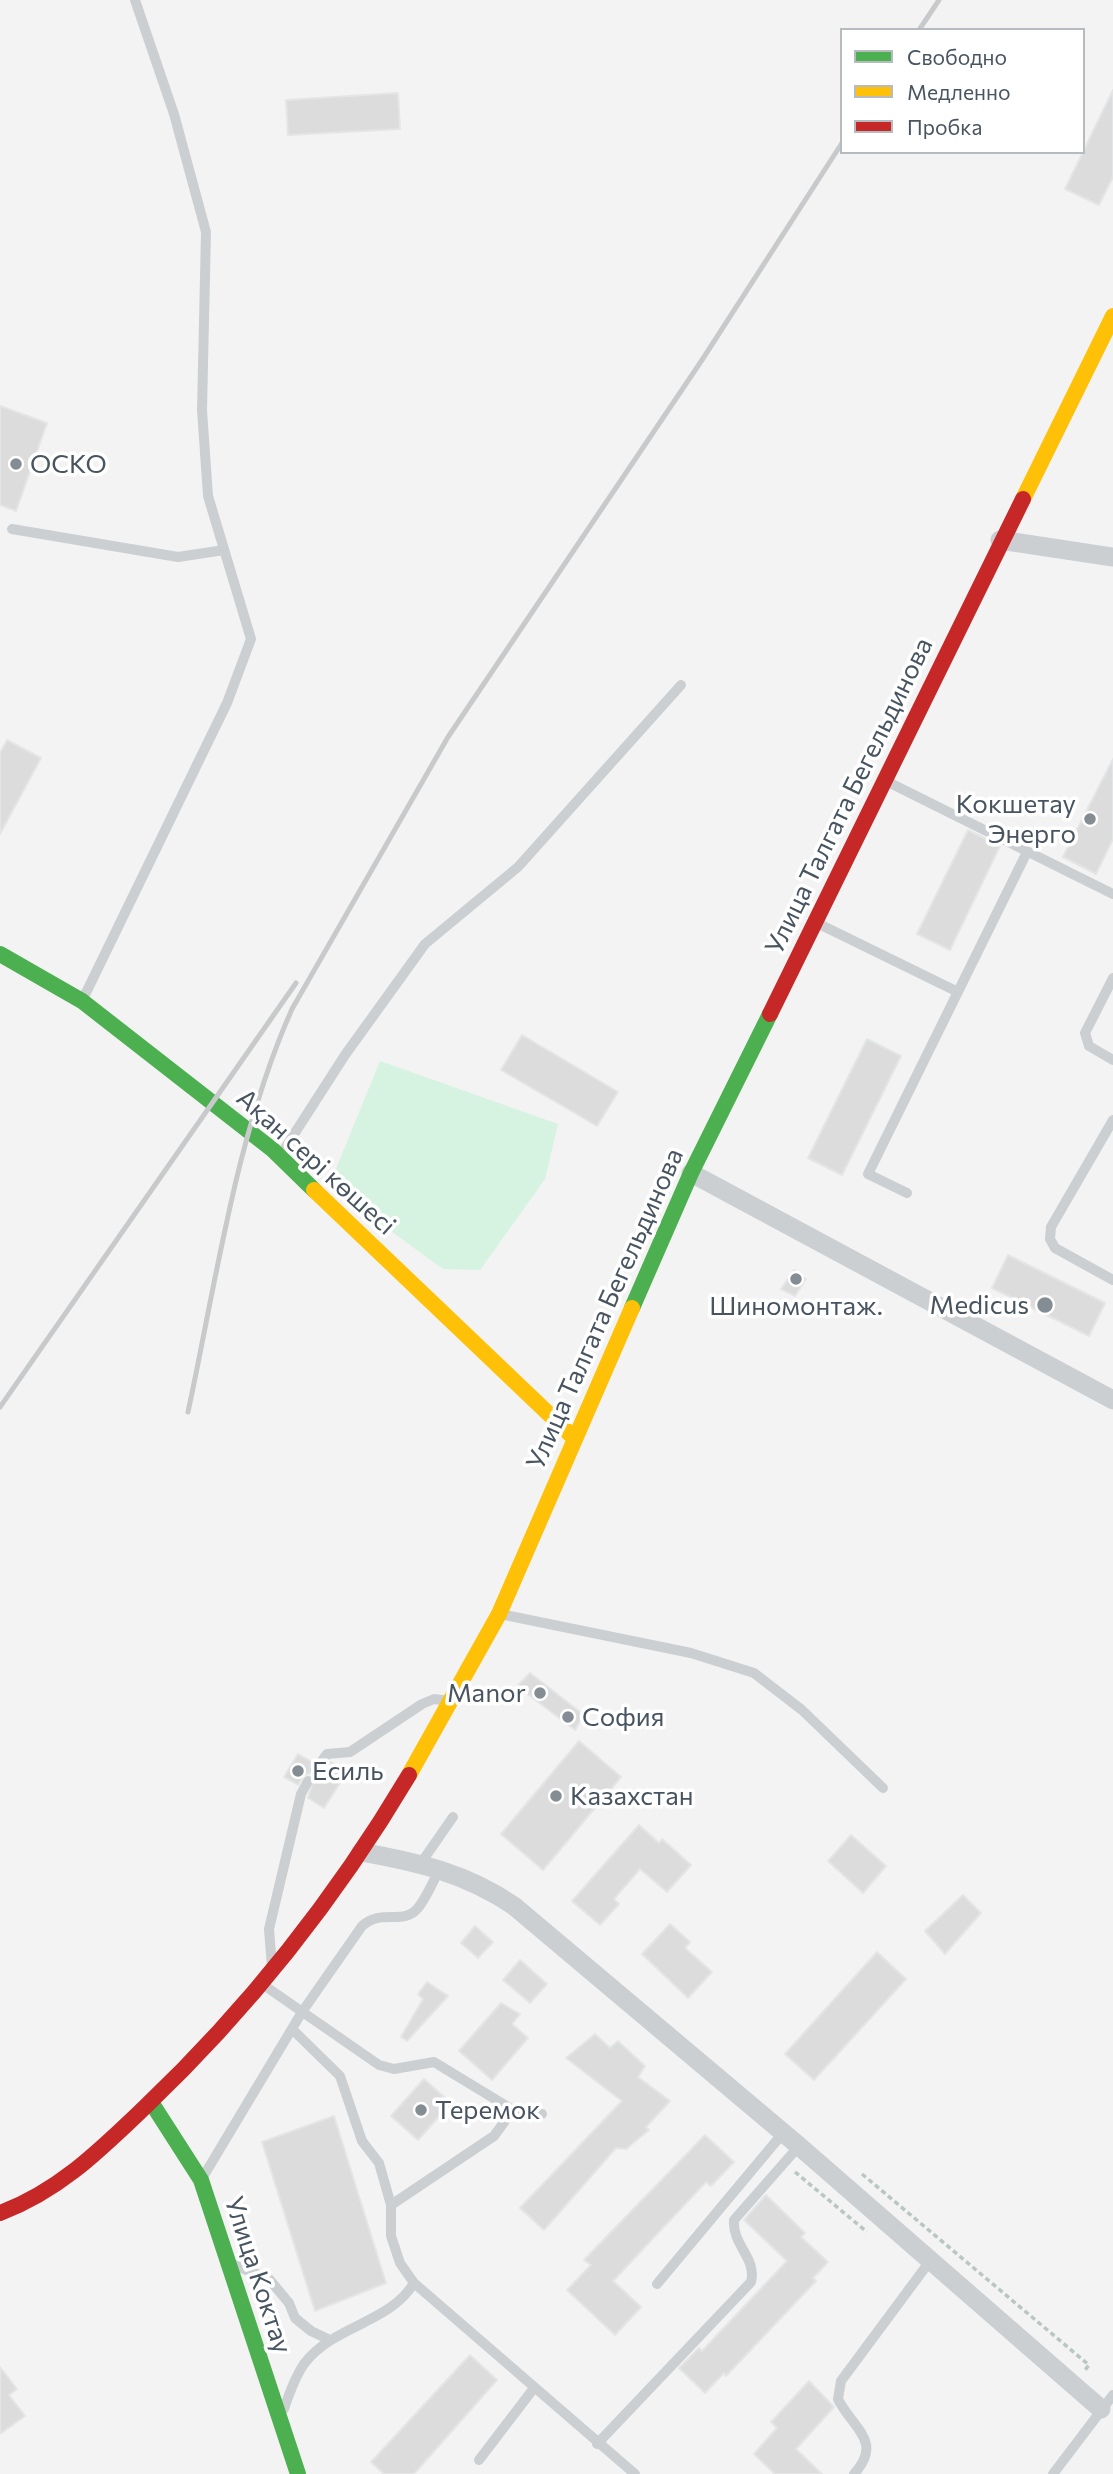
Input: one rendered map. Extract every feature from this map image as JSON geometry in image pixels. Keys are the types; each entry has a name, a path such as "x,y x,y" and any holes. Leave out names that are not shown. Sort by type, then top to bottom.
{"street":[{"name":"Улица Талгата Бегельдинова","path":"0,2213 56,2188 151,2102 273,1971 361,1852 450,1701 499,1614 691,1173 1000,540 1113,316"},
{"path":"1000,540 1113,557"},
{"name":"Ақан сері көшесі","path":"0,954 82,1002 280,1157 574,1438"},
{"path":"691,1173 1113,1400"},
{"path":"361,1852 441,1868 484,1886 514,1906 799,2146 930,2261 1107,2402"},
{"name":"Улица Коктау","path":"151,2102 201,2180 298,2474"}],"lane":[{"path":"82,1002 227,703 251,639 208,496 202,410 206,232 174,114 135,0"},
{"path":"12,529 178,557 224,550"},
{"path":"280,1157 345,1055 425,944 518,867 681,685"},
{"path":"882,780 1113,894"},
{"path":"907,1193 868,1174 1027,852"},
{"path":"815,922 958,992"},
{"path":"1113,978 1085,1033 1089,1046 1113,1060"},
{"path":"1113,1120 1051,1227 1050,1238 1055,1248 1113,1280"},
{"path":"499,1614 691,1653 754,1673 802,1710 883,1788"},
{"path":"315,1770 327,1754 350,1752 422,1704 434,1699 450,1701"},
{"path":"273,1971 268,1947 269,1929 301,1794 308,1781"},
{"path":"421,1863 453,1817"},
{"path":"201,2180 302,2012 362,1926 373,1916 410,1914 418,1909 441,1868"},
{"path":"262,1983 379,2065 394,2069 434,2062 513,2110 541,2114"},
{"path":"292,2029 340,2076 362,2141 379,2163 391,2206 391,2236 400,2263 414,2283 597,2444 635,2474"},
{"path":"391,2206 494,2136 513,2110"},
{"path":"657,2284 783,2133"},
{"path":"597,2444 751,2282 752,2265 736,2239 734,2220 799,2146"},
{"path":"854,2474 867,2454 866,2441 838,2399 841,2381 930,2261"},
{"path":"228,2262 269,2279 289,2303 295,2318 311,2331 330,2340"},
{"path":"280,2419 305,2363 330,2340 404,2300 414,2283"},
{"path":"479,2460 534,2388"},
{"path":"1053,2474 1107,2402"}],"green space":[{"path":"380,1061 558,1124 545,1179 480,1270 443,1269 329,1186"}],"building":[{"path":"1113,90 1113,177 1099,205 1065,189 1082,154 1085,154 1085,148"},
{"path":"398,93 400,129 288,135 286,100"},
{"name":"ОСКО","path":"0,406 47,423 16,511 0,505"},
{"path":"7,740 41,758 0,834 0,753"},
{"path":"1113,759 1113,839 1096,874 1063,857"},
{"path":"968,830 1000,846 950,950 917,934"},
{"path":"522,1035 618,1092 597,1126 501,1070"},
{"path":"867,1039 901,1056 842,1175 808,1158"},
{"name":"Medicus","path":"1008,1255 1105,1303 1089,1336 992,1288"},
{"path":"794,1270 806,1279 795,1296 781,1289"},
{"path":"530,1673 584,1715 575,1730 517,1686"},
{"path":"579,1741 621,1777 543,1870 501,1834"},
{"path":"298,1754 312,1762 309,1774 304,1775 298,1785 284,1777"},
{"path":"331,1762 347,1772 324,1808 308,1798 314,1777 320,1775"},
{"path":"639,1825 659,1843 662,1839 691,1865 667,1892 640,1869 614,1899 619,1904 600,1925 572,1901"},
{"path":"851,1835 886,1866 863,1893 828,1861"},
{"path":"963,1895 981,1913 945,1954 925,1931"},
{"path":"670,1924 690,1942 685,1948 712,1972 688,1998 642,1954"},
{"path":"475,1926 493,1942 478,1958 461,1943"},
{"path":"877,1952 906,1979 814,2080 785,2054"},
{"path":"520,1960 547,1984 530,2003 503,1980"},
{"path":"427,1982 448,1996 407,2041 401,2037 423,1999 418,1994"},
{"path":"501,2003 520,2014 512,2024 528,2038 492,2080 459,2051"},
{"path":"595,2034 610,2048 618,2041 645,2066 638,2077 670,2101 646,2127 649,2130 626,2149 616,2148 544,2230 520,2208 622,2101 566,2058"},
{"path":"424,2079 451,2103 418,2140 391,2116"},
{"path":"334,2116 386,2283 315,2311 262,2142"},
{"path":"705,2135 734,2162 711,2186 706,2182 613,2281 641,2307 615,2335 567,2290 591,2265 584,2260"},
{"path":"766,2195 805,2233 801,2237 828,2262 813,2278 816,2281 726,2376 724,2373 705,2393 679,2368 699,2348 702,2351 787,2261 744,2220"},
{"path":"470,2355 497,2380 414,2474 384,2474 371,2462"},
{"path":"0,2367 17,2389 9,2395 25,2416 0,2434"},
{"path":"809,2381 834,2407 796,2449 822,2474 775,2474 754,2454 777,2428 771,2422"}],"railway":[{"path":"920,28 939,0"},
{"path":"188,1412 242,1156 256,1106 292,1009 448,737 702,360 840,146"},
{"path":"0,1407 296,983"}],"traffic: fast":[{"path":"0,954 82,1001 273,1150 314,1190"},
{"path":"632,1308 691,1173 770,1014"},
{"path":"151,2102 201,2180 298,2474"}],"traffic: slow":[{"path":"1023,499 1113,316"},
{"path":"314,1190 574,1438"},
{"path":"409,1775 499,1614 632,1308"}],"traffic: jam":[{"path":"770,1014 1023,499"},
{"path":"0,2213 41,2193 78,2168 183,2070 255,1991 321,1908 409,1775"}],"place":[{"name":"ОСКО","path":"16,464"},
{"name":"Кокшетау Энерго","path":"1090,819"},
{"name":"Шиномонтаж.","path":"796,1279"},
{"name":"Medicus","path":"1045,1305"},
{"name":"Manor","path":"540,1693"},
{"name":"София","path":"568,1717"},
{"name":"Есиль","path":"298,1771"},
{"name":"Казахстан","path":"556,1796"},
{"name":"Теремок","path":"421,2110"}]}
